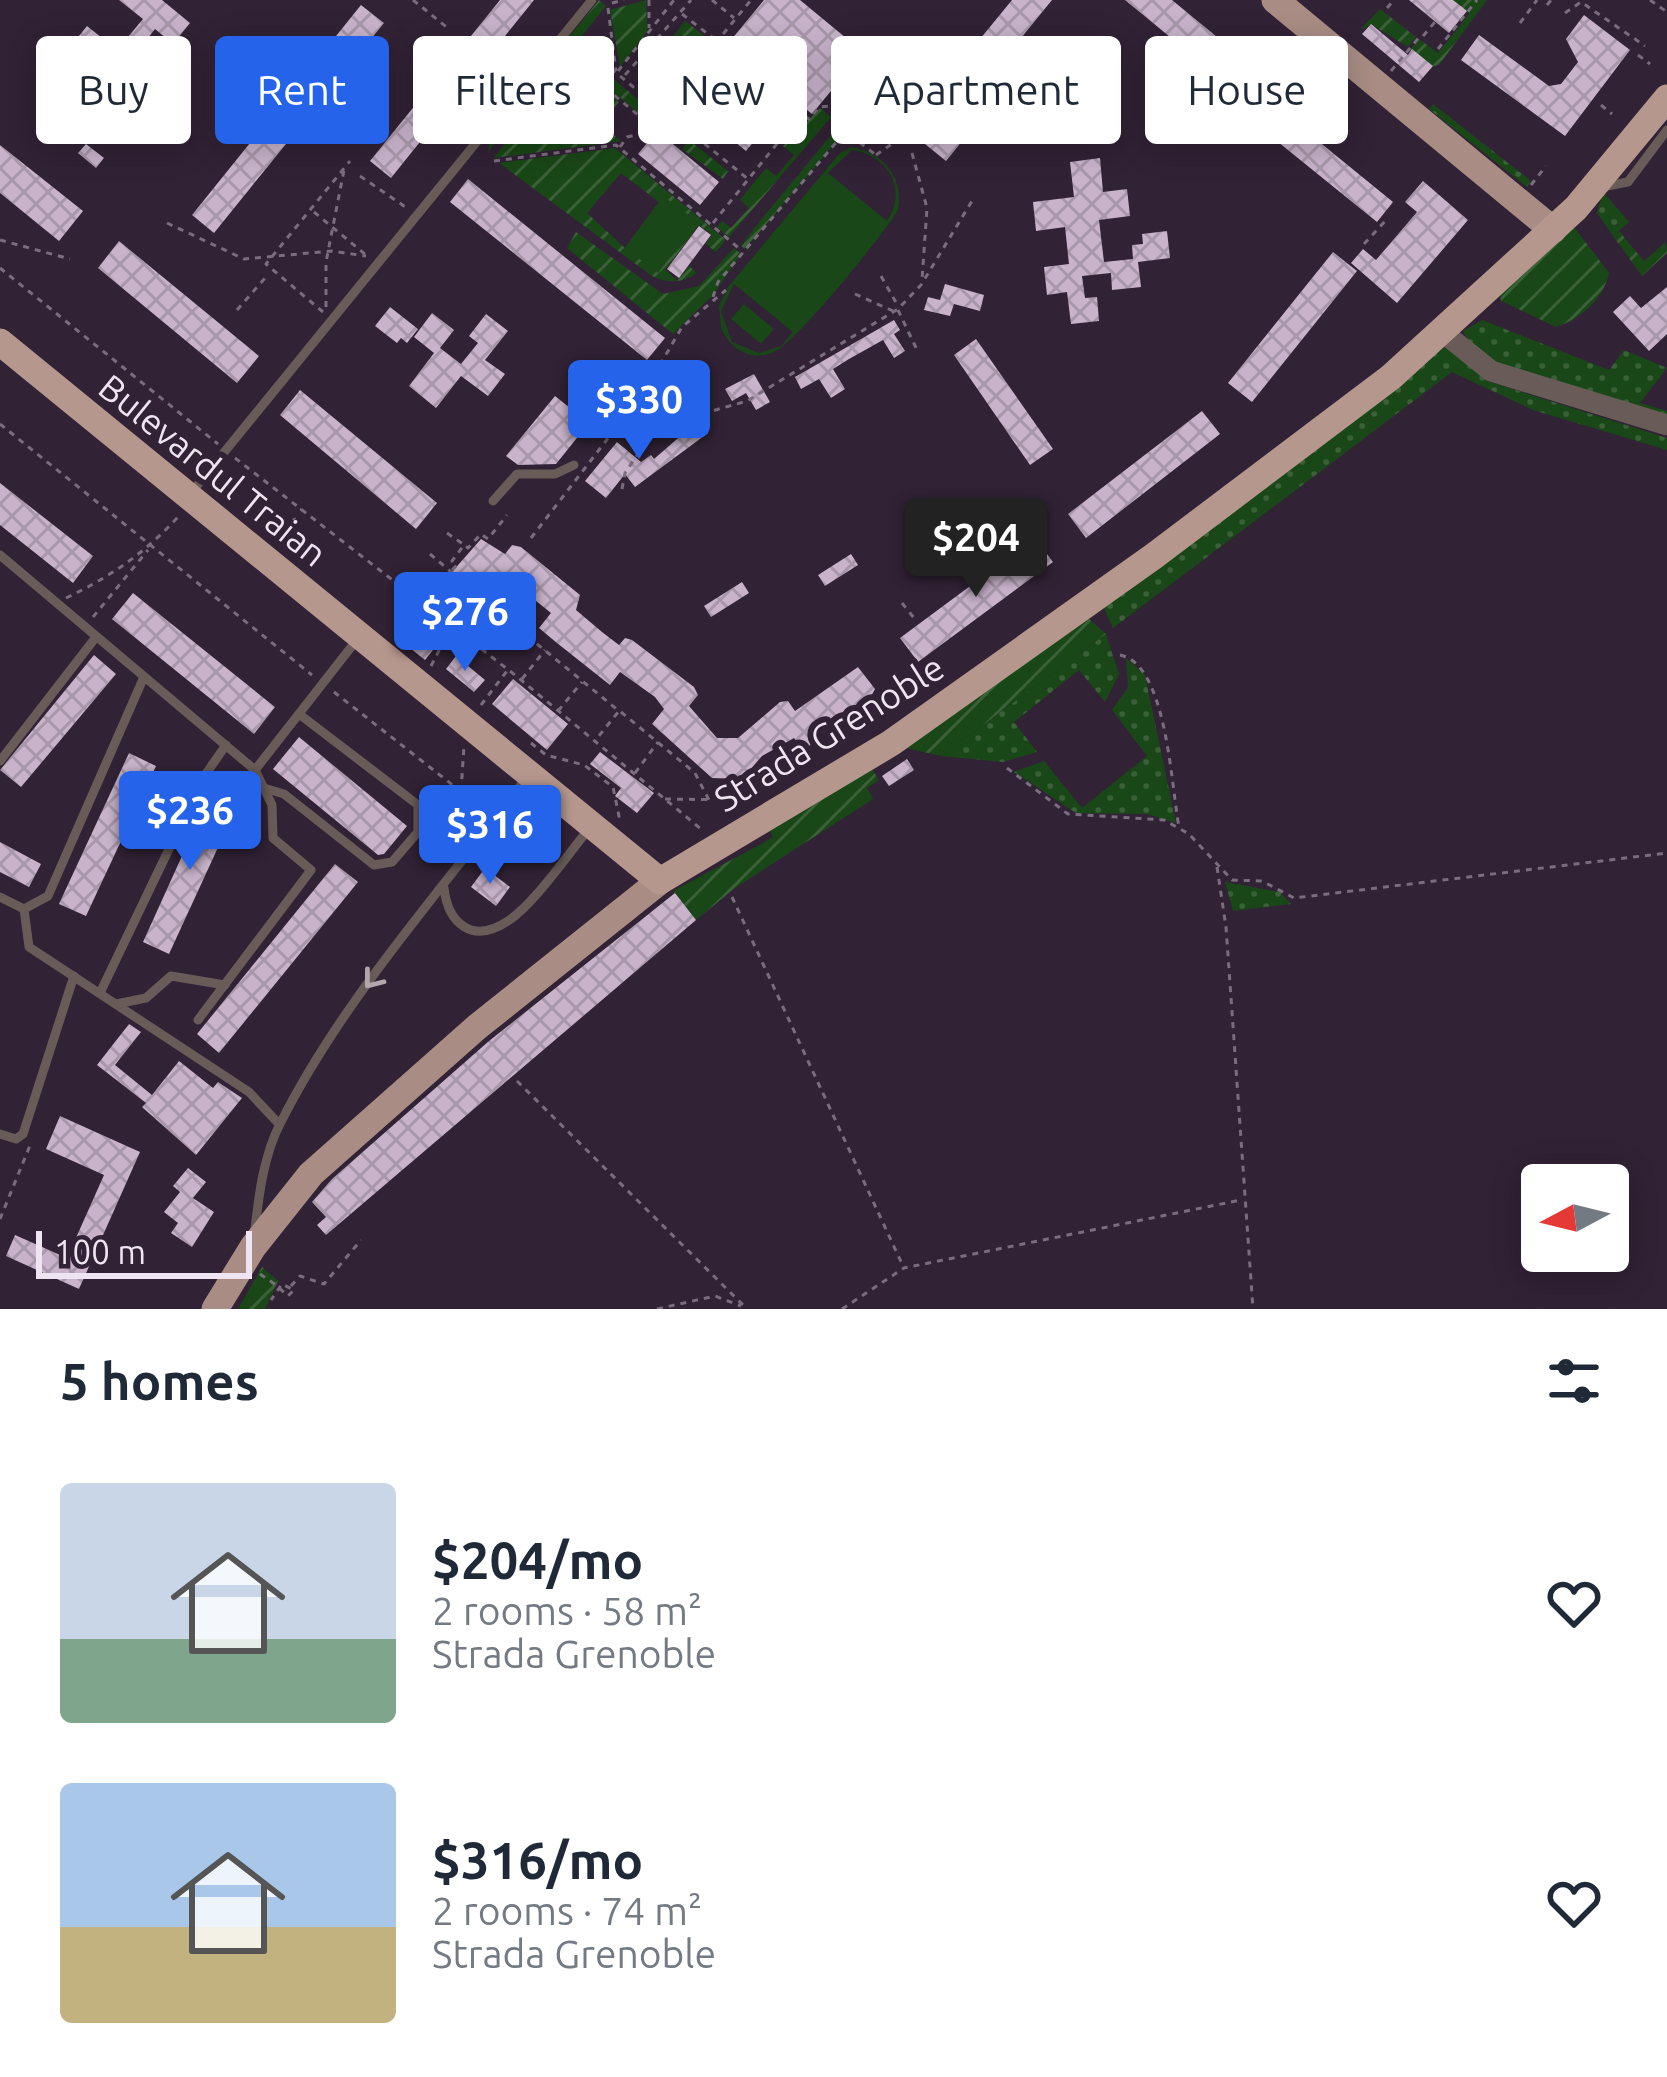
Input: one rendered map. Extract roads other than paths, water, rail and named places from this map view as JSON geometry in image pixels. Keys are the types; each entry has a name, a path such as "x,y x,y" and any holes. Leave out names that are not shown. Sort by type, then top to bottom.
{"highway":[{"name":"Strada Grenoble","path":"660,881 905,734 1154,556 1444,333 1597,187 1667,98"},
{"name":"Bulevardul Traian","path":"0,342 183,506 360,636 660,881"}],"main road":[{"path":"1275,0 1553,230"},
{"name":"Strada Grenoble","path":"215,1309 255,1259 300,1186 363,1124 566,952 660,881"}],"street":[{"path":"1444,333 1491,371 1667,425"}],"lane":[{"path":"183,506 592,0"},
{"path":"1597,187 1628,182 1667,130"},
{"path":"493,501 517,474 555,474 574,465"},
{"path":"0,556 255,770 272,805 273,838 311,870 198,1021"},
{"path":"255,770 360,636"},
{"path":"0,761 96,638"},
{"path":"24,909 48,896 143,679"},
{"path":"264,788 284,794 374,865 392,862 418,832 418,805 299,714"},
{"path":"100,993 202,778 226,745"},
{"path":"255,1259 262,1178 279,1124 356,1001 530,772"},
{"path":"444,888 447,914 460,927 482,929 507,922 593,824"},
{"path":"0,897 24,909"},
{"path":"24,909 28,947 249,1092 279,1124"},
{"path":"0,1134 20,1137 74,976"},
{"path":"116,1004 146,998 171,976 225,985"}]}
